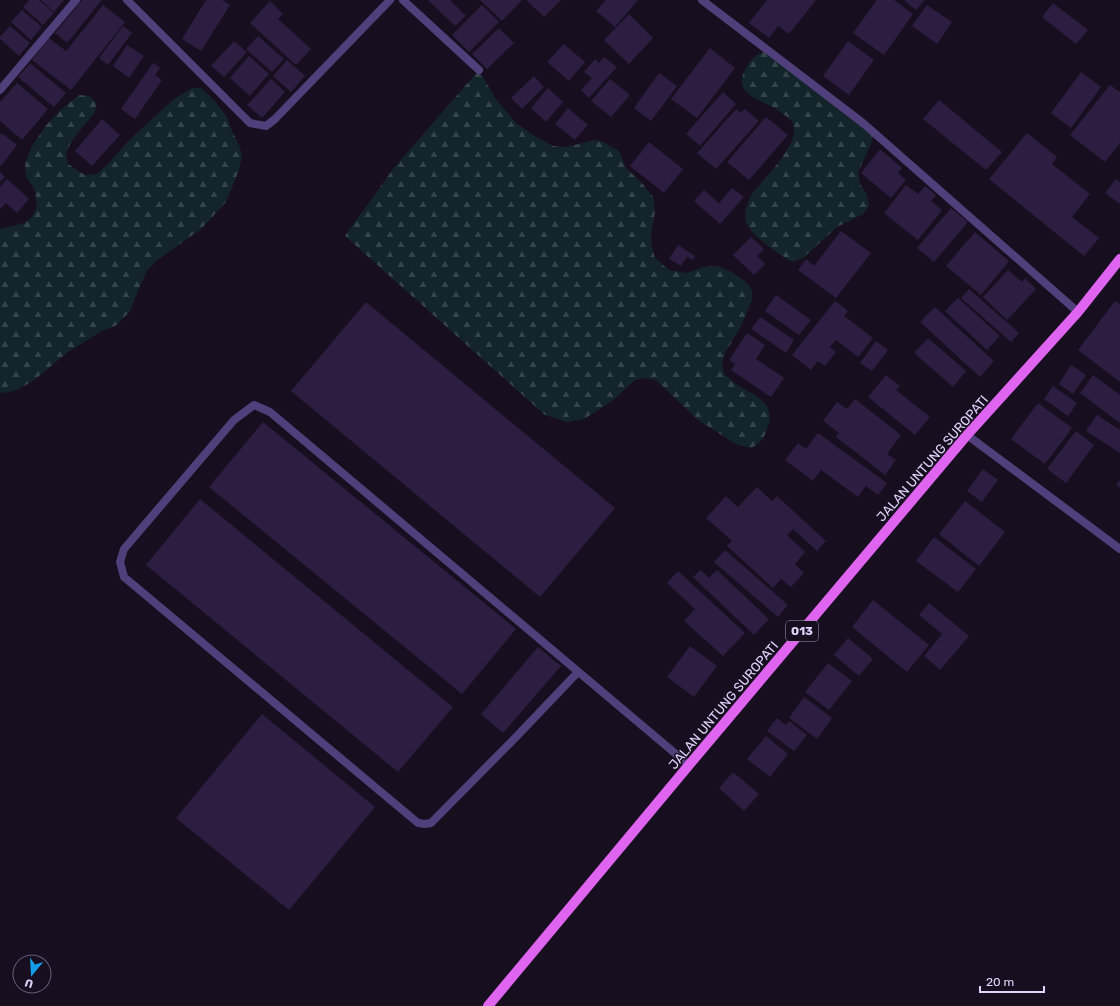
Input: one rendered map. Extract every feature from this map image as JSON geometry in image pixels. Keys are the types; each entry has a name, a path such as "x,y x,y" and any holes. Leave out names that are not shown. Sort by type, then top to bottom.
{"main road":[{"name":"JALAN UNTUNG SUROPATI","path":"488,1006 967,435 1078,312 1120,259"}],"street":[{"path":"0,90 76,0"},
{"path":"127,0 250,123 266,126 275,119 390,0"},
{"path":"403,0 479,70"},
{"path":"702,0 863,123 967,212 1078,312"},
{"path":"578,672 518,736 431,822 425,824 418,823 124,577 120,562 124,549 234,420 254,405 270,412 689,765"},
{"path":"967,435 1120,549"}],"green space":[{"path":"768,49 875,132 858,173 860,184 867,194 869,206 863,214 837,227 803,258 792,262 759,239 753,233 745,219 746,207 751,196 782,158 791,143 794,133 792,121 778,110 746,92 743,86 742,80 748,63"},
{"path":"479,70 495,98 516,123 533,135 553,146 566,147 595,140 605,143 619,151 626,168 642,183 653,197 655,212 651,234 652,248 655,258 669,270 687,273 704,267 717,266 730,271 745,281 752,290 752,300 740,328 726,351 722,363 724,374 762,401 767,406 769,411 770,418 764,437 752,448 736,444 698,420 656,380 645,378 635,380 612,401 584,419 567,422 545,415 345,236 393,169"},
{"path":"192,88 201,88 214,100 227,117 239,145 242,156 239,170 226,202 201,229 155,262 147,271 130,311 117,325 100,332 68,352 33,381 17,390 5,393 0,392 0,229 25,223 32,217 37,206 35,190 26,176 25,164 32,146 47,124 62,109 79,95 90,96 97,104 94,113 71,142 66,154 68,164 85,175 97,174 129,140 174,99"}],"building":[{"path":"29,0 39,0 54,13 43,25 23,7"},
{"path":"41,0 64,0 54,12"},
{"path":"82,0 102,0 67,43 55,33"},
{"path":"206,0 222,0 230,5 201,51 182,39"},
{"path":"428,0 450,0 466,16 455,26"},
{"path":"480,0 522,0 502,21"},
{"path":"561,0 544,17 527,1"},
{"path":"606,0 638,0 615,27 596,11"},
{"path":"767,0 816,0 789,34 778,26 769,38 749,23"},
{"path":"877,0 894,0 913,14 884,55 853,33"},
{"path":"904,0 925,0 916,10"},
{"path":"270,1 283,14 278,19 311,49 296,65 250,23"},
{"path":"1053,3 1088,30 1076,44 1042,17"},
{"path":"103,5 125,22 71,90 32,60 49,38 66,51"},
{"path":"482,5 499,22 469,52 452,35"},
{"path":"927,5 952,22 937,44 912,26"},
{"path":"22,10 42,27 31,40 11,22"},
{"path":"629,14 653,38 629,64 604,40"},
{"path":"10,26 30,43 19,56 0,39 0,37"},
{"path":"123,26 132,33 108,65 99,58"},
{"path":"499,28 514,43 487,69 472,54"},
{"path":"258,36 284,59 272,72 246,49"},
{"path":"234,41 247,52 224,77 211,66"},
{"path":"848,41 874,60 849,95 823,76"},
{"path":"564,44 585,62 569,81 547,62"},
{"path":"127,45 144,56 129,78 113,66"},
{"path":"710,48 735,68 697,118 671,99"},
{"path":"249,56 269,74 250,96 230,78"},
{"path":"604,57 617,67 589,98 581,90 592,78 584,72 595,59 599,63"},
{"path":"287,60 305,76 291,92 273,76"},
{"path":"30,63 66,93 54,107 18,77"},
{"path":"153,63 160,68 155,75 162,80 135,119 121,109"},
{"path":"1081,72 1101,87 1071,128 1051,113"},
{"path":"659,73 677,86 651,121 634,108"},
{"path":"534,76 544,87 522,109 511,98"},
{"path":"271,79 285,92 262,118 247,105"},
{"path":"610,79 630,95 611,117 591,101"},
{"path":"17,83 48,109 22,140 0,121 0,102"},
{"path":"1110,85 1120,92 1120,143 1105,162 1070,135"},
{"path":"548,88 563,102 546,122 531,108"},
{"path":"723,92 736,104 700,146 686,134"},
{"path":"939,100 1002,152 986,170 923,119"},
{"path":"568,108 588,125 575,140 555,124"},
{"path":"736,109 741,113 745,109 759,121 716,169 697,153"},
{"path":"766,117 788,135 749,180 727,162"},
{"path":"102,119 120,135 92,166 75,151"},
{"path":"2,133 17,145 1,166 0,135"},
{"path":"1027,133 1057,157 1052,164 1090,194 1072,217 1099,238 1084,256 989,179"},
{"path":"649,142 683,169 664,193 630,166"},
{"path":"880,149 902,168 898,173 906,180 891,198 861,173"},
{"path":"0,172 5,177 0,182"},
{"path":"7,179 29,199 17,213 6,203 0,209 0,187"},
{"path":"1116,179 1120,182 1120,204 1105,193"},
{"path":"906,185 918,194 925,186 936,195 931,201 942,210 918,240 884,213"},
{"path":"732,188 744,197 720,224 694,201 704,190 719,203"},
{"path":"951,208 968,222 934,262 917,248"},
{"path":"841,231 871,253 836,298 798,270 806,259 814,266"},
{"path":"975,232 1009,261 981,295 946,266"},
{"path":"751,237 764,249 757,256 765,264 754,275 733,255"},
{"path":"678,245 695,256 693,260 687,257 681,266 669,259"},
{"path":"1008,270 1022,282 1025,278 1036,289 1007,320 983,297"},
{"path":"969,289 1019,333 1011,342 961,298"},
{"path":"776,295 811,320 799,335 765,311"},
{"path":"958,298 1000,336 987,350 945,311"},
{"path":"835,301 848,311 844,316 873,338 858,357 836,340 830,347 836,352 825,366 818,361 811,370 792,355"},
{"path":"1115,301 1120,304 1120,382 1078,350"},
{"path":"366,302 615,508 540,597 291,391"},
{"path":"935,307 994,361 980,377 920,322"},
{"path":"760,317 794,340 786,353 751,329"},
{"path":"747,333 765,345 756,359 784,378 771,397 731,370 735,364 729,360"},
{"path":"928,338 966,371 953,387 914,353"},
{"path":"876,341 888,350 872,371 860,363"},
{"path":"1071,365 1086,375 1073,394 1059,384"},
{"path":"886,375 900,386 896,390 930,417 915,435 868,397"},
{"path":"1093,375 1120,395 1120,423 1080,393"},
{"path":"1053,386 1077,403 1068,416 1044,399"},
{"path":"855,399 901,435 887,454 896,460 885,475 836,437 839,433 823,421 837,402 847,409"},
{"path":"1038,403 1072,428 1045,464 1011,439"},
{"path":"1097,415 1120,430 1120,453 1086,431"},
{"path":"263,422 516,629 462,694 209,487"},
{"path":"1076,431 1094,445 1066,483 1047,469"},
{"path":"818,433 887,483 878,495 866,486 858,497 821,470 813,481 785,460 798,443 806,449"},
{"path":"983,469 998,480 982,502 967,491"},
{"path":"1120,480 1120,488 1116,485"},
{"path":"757,487 772,501 777,496 826,541 817,551 793,529 787,535 805,552 795,564 804,573 791,587 781,579 773,588 727,546 732,541 706,518 726,496 738,507"},
{"path":"200,499 453,707 398,772 146,565"},
{"path":"965,501 1005,532 979,566 939,534"},
{"path":"934,537 976,569 958,592 916,561"},
{"path":"725,550 788,605 778,617 714,562"},
{"path":"701,570 709,578 717,570 769,619 754,635 693,577"},
{"path":"678,571 745,633 723,656 684,621 695,609 667,583"},
{"path":"873,600 929,645 907,672 852,627"},
{"path":"929,603 969,636 940,670 924,656 942,634 919,615"},
{"path":"848,638 873,659 859,676 834,655"},
{"path":"690,646 717,666 694,697 667,677"},
{"path":"538,647 561,666 503,733 481,714"},
{"path":"828,663 852,681 829,710 805,692"},
{"path":"804,697 832,718 817,739 789,718"},
{"path":"262,714 375,807 289,910 176,818"},
{"path":"777,718 786,725 789,721 807,735 794,751 767,731"},
{"path":"766,736 788,754 770,777 747,759"},
{"path":"733,772 759,794 744,811 719,788"}]}
